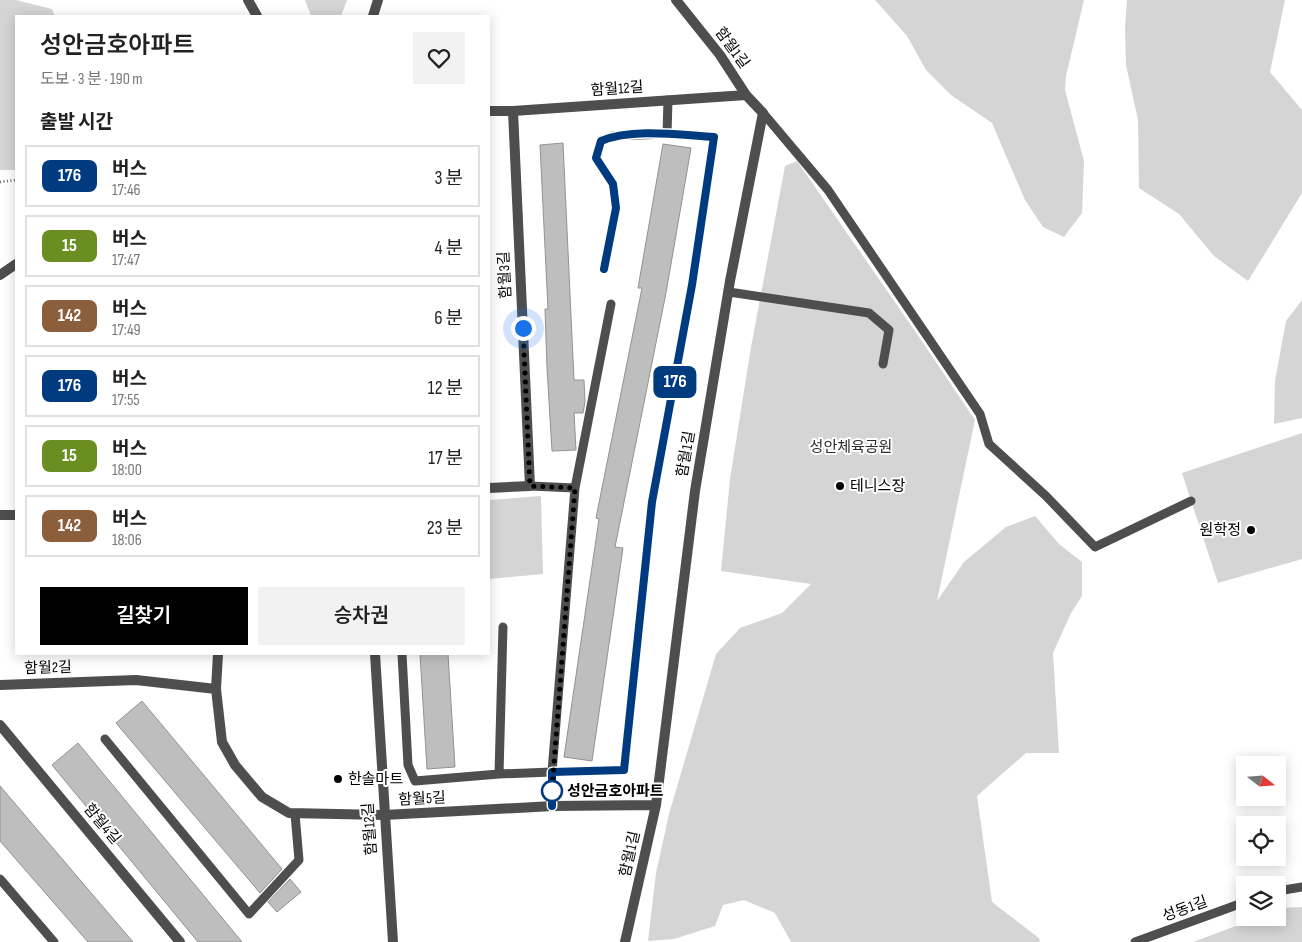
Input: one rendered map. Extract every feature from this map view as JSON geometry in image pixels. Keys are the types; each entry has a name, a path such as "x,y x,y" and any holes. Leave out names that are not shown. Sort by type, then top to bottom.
{"street":[{"path":"248,0 257,15"},
{"path":"373,15 378,0"},
{"name":"함월1길","path":"625,942 656,805 695,491 729,292 763,113 746,94 720,56 676,0"},
{"name":"함월12길","path":"490,111 513,111 746,94"},
{"name":"함월3길","path":"513,111 530,486"},
{"path":"0,275 15,265"},
{"path":"490,488 530,486"},
{"path":"0,515 15,514"},
{"name":"함월5길","path":"218,655 216,689 222,742 235,765 262,797 289,813 384,815 552,806 656,805"},
{"name":"함월12길","path":"375,655 393,942"},
{"name":"함월2길","path":"0,685 136,680 216,689"},
{"name":"함월4길","path":"0,725 180,942"}],"lane":[{"path":"667,134 668,100"},
{"path":"763,113 833,198 980,414 990,444 1046,496 1095,547 1191,500"},
{"path":"402,655 408,765 415,781 499,774 624,770 652,502 692,285 714,137 667,134 613,136 601,141 596,158 613,184 616,208 604,269"},
{"path":"729,292 870,313 889,330 883,364"},
{"path":"552,806 552,772 575,488 611,304"},
{"path":"530,486 575,488"},
{"path":"499,774 503,627"},
{"path":"105,739 248,914 299,860 295,814"},
{"path":"0,879 54,942"},
{"path":"1286,890 1302,887"},
{"name":"성동1길","path":"1135,942 1236,905"}],"path":[{"path":"0,182 15,180"}],"green space":[{"path":"0,0 16,0 52,9 55,15 15,15 15,170 0,170"},
{"path":"305,0 347,0 341,15 311,15"},
{"path":"875,0 1084,0 1066,76 1065,90 1084,161 1082,213 1064,237 1043,227 1025,200 992,123 951,95 926,70 907,36"},
{"path":"1127,0 1285,0 1270,72 1302,110 1302,193 1248,281 1214,256 1179,214 1139,188 1138,120 1126,65 1125,29"},
{"name":"성안체육공원","path":"797,161 975,420 937,601 964,562 1006,527 1035,516 1059,544 1082,562 1082,596 1071,613 1053,653 1059,753 1026,753 977,796 992,902 1039,938 1040,942 791,942 775,913 744,900 723,905 715,926 674,939 648,941 656,873 669,814 716,654 740,628 782,613 811,584 721,571 730,479 751,347 785,166"},
{"path":"1302,300 1302,418 1274,424 1275,381 1286,321"},
{"name":"원학정","path":"1302,433 1302,559 1218,583 1182,473"},
{"path":"541,496 543,574 490,579 490,500"},
{"path":"1302,907 1302,942 1193,942 1236,926 1286,926 1286,908"}],"building":[{"path":"563,143 574,380 584,380 585,402 583,413 574,413 576,450 552,451 547,368 545,309 548,309 540,145"},
{"path":"663,144 691,148 666,293 615,547 623,548 592,761 564,757 599,519 596,518 642,288 638,288"},
{"path":"420,655 448,655 455,767 427,769"},
{"path":"142,701 282,869 260,893 116,723"},
{"path":"78,743 242,942 198,942 52,765"},
{"path":"0,786 133,942 88,942 0,841"},
{"path":"290,879 301,892 277,912 268,902"}],"bus line":[{"name":"176","path":"552,806 552,772 624,770 652,502 692,285 714,137 667,134 624,135 613,136 601,141 596,158 613,184 616,208 604,269"}],"place":[{"name":"테니스장","path":"840,486"},
{"name":"원학정","path":"1251,530"},
{"name":"한솔마트","path":"338,779"},
{"name":"성안금호아파트","path":"552,791"}],"route":[{"path":"523,328 530,486 575,488 552,791"}]}
